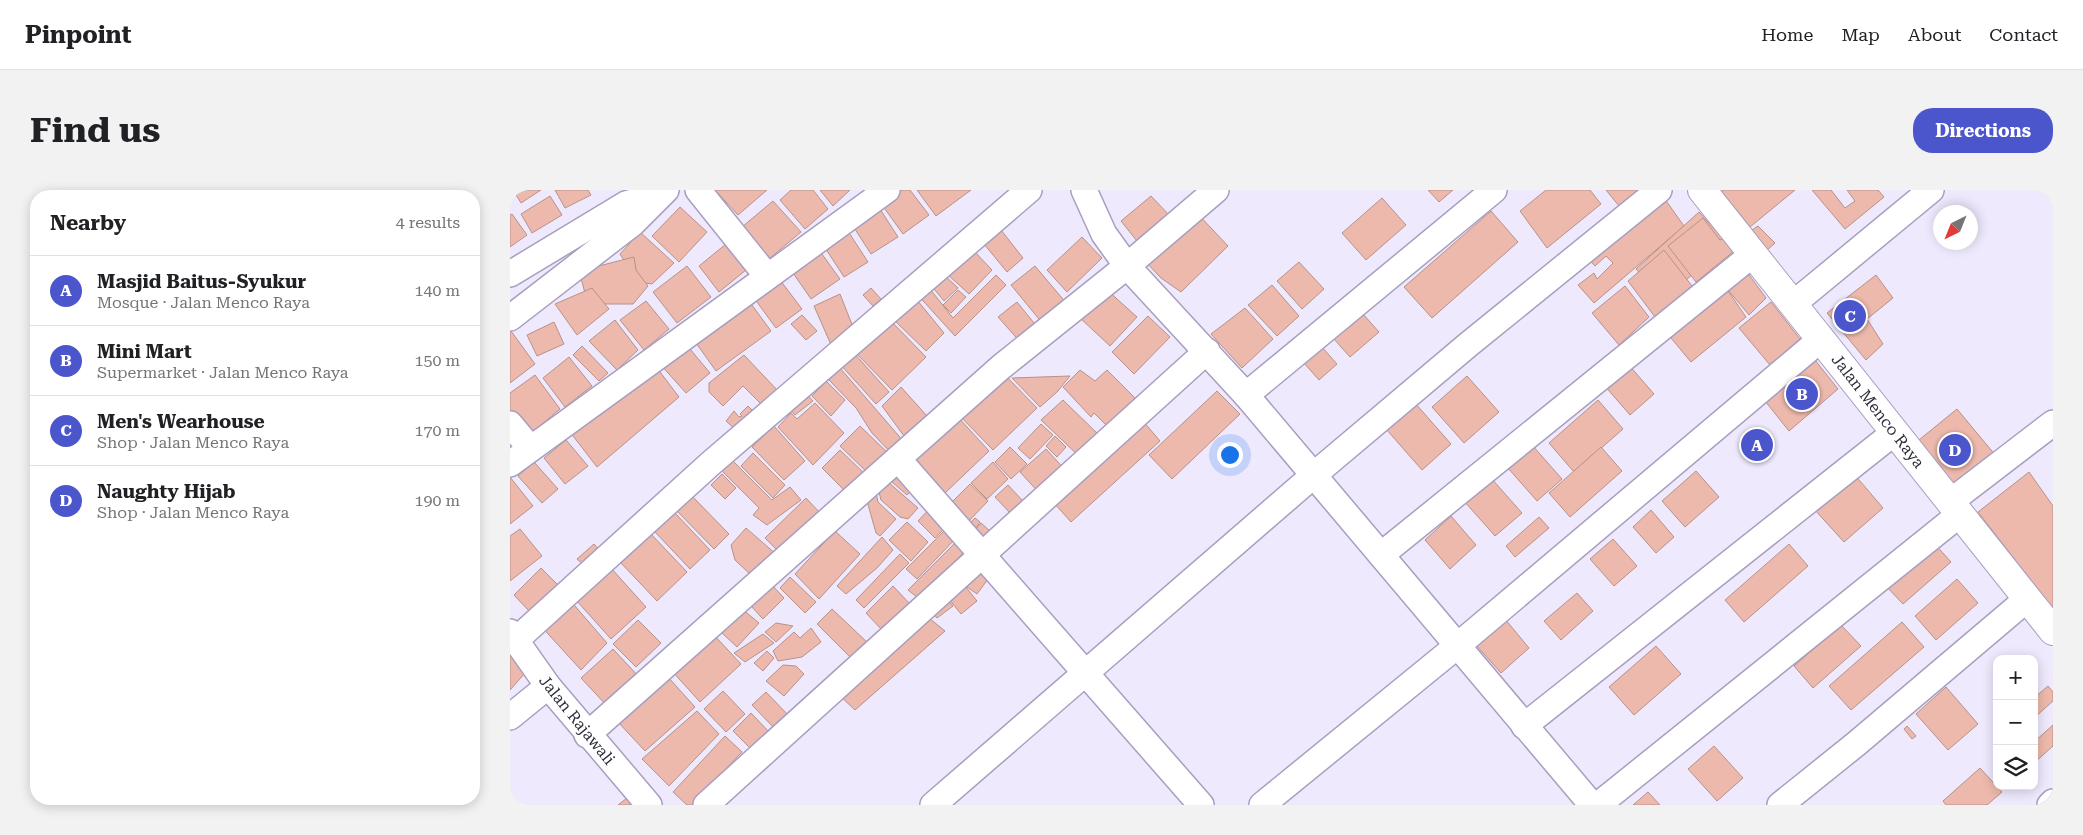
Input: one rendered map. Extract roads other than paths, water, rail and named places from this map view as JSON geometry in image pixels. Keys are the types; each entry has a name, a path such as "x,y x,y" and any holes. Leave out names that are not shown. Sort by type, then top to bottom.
{"main road":[{"name":"Jalan Menco Raya","path":"1702,190 2053,632"}],"street":[{"path":"698,190 767,276"},
{"path":"510,464 887,190"},
{"path":"513,636 1029,190"},
{"path":"1084,190 1104,234 1127,266 1246,395 1592,805"},
{"path":"587,735 1001,367 1127,266 1216,190"},
{"path":"1246,395 1494,190"},
{"path":"933,805 1313,476 1469,344 1659,190"},
{"path":"1793,304 1931,190"},
{"path":"510,274 626,204 663,192"},
{"path":"510,318 633,223 663,192"},
{"path":"1381,555 1753,254"},
{"path":"1262,805 1457,646 1821,339"},
{"path":"706,805 1207,351"},
{"path":"1598,805 1955,508 2053,423"},
{"path":"510,424 530,448"},
{"path":"1524,726 1895,432"},
{"path":"898,459 1201,805"},
{"path":"1780,805 1856,744 2027,599"},
{"name":"Jalan Rajawali","path":"513,636 548,686 587,735 649,805"},
{"path":"510,717 548,686"},
{"path":"2050,805 2053,802"}],"place":[{"name":"Men's Wearhouse","path":"1850,316"},
{"name":"Mini Mart","path":"1802,394"},
{"name":"Masjid Baitus-Syukur","path":"1757,445"},
{"name":"Naughty Hijab","path":"1955,450"}]}
